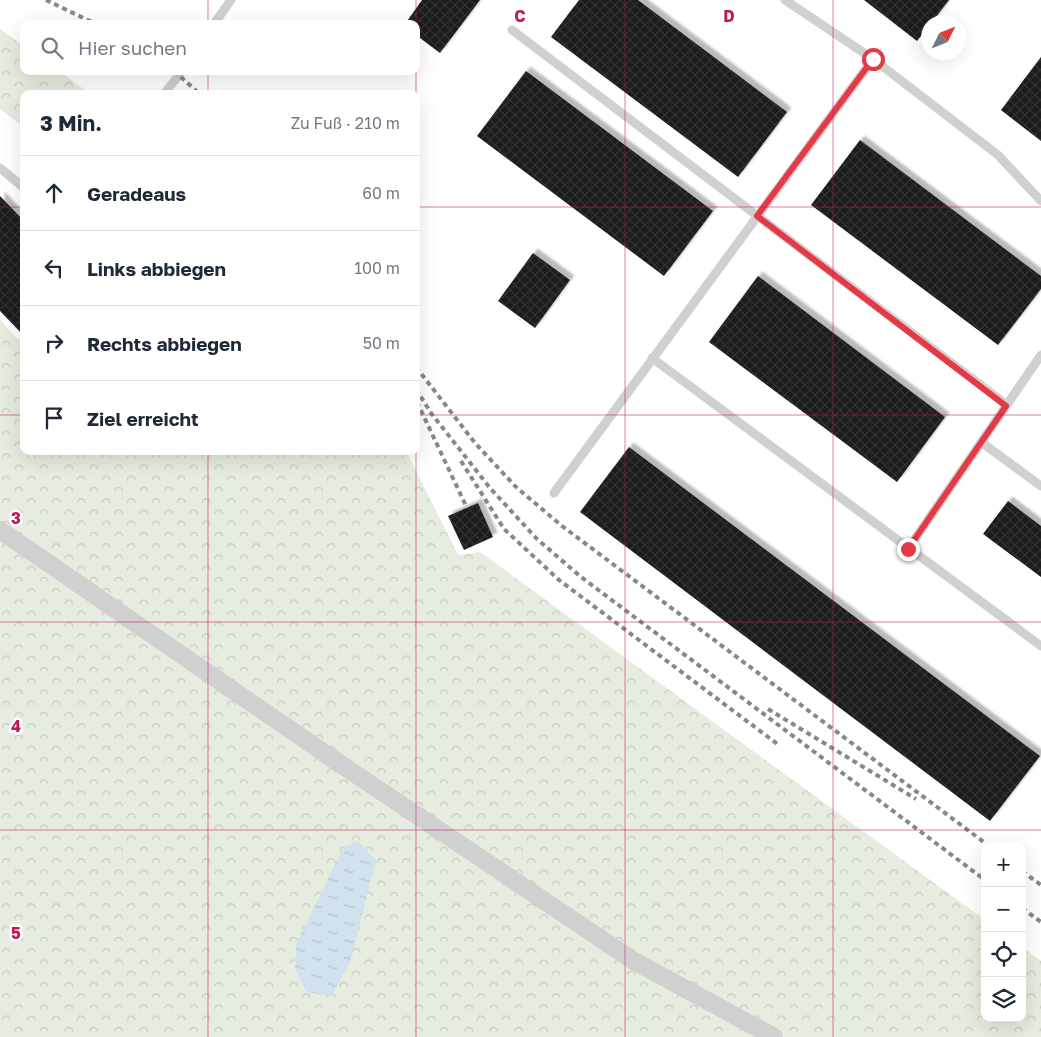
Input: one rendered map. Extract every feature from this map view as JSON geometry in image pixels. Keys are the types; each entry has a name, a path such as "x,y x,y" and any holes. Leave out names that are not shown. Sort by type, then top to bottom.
{"street":[{"path":"0,530 333,759 634,961 774,1037"}],"lane":[{"path":"217,20 231,0"},
{"path":"785,0 873,59 998,155 1041,201"},
{"path":"512,30 1006,406"},
{"path":"554,493 873,59"},
{"path":"167,90 179,75"},
{"path":"0,168 20,185"},
{"path":"908,549 1041,355"},
{"path":"652,358 1041,646"},
{"path":"981,442 1041,486"}],"green space":[{"path":"0,29 20,43 20,75 64,75 85,90 20,90 20,124 0,109"},
{"path":"0,320 20,341 20,455 408,455 458,555 480,552 981,917 981,1022 1026,1022 1026,950 1041,961 1041,1037 0,1037","holes":["322,893 295,969 296,944"]}],"water":[{"path":"358,842 376,860 350,962 331,996 307,992 295,969 296,944 344,846"}],"building":[{"path":"422,0 480,0 440,53 420,38 420,20 408,20"},
{"path":"579,0 638,0 787,112 738,177 551,37"},
{"path":"864,0 949,0 937,15 921,15 921,36 917,41"},
{"path":"1041,57 1041,141 1001,110"},
{"path":"526,71 713,211 664,276 477,136"},
{"path":"860,140 1041,276 1041,289 998,345 811,205"},
{"path":"0,196 20,217 20,332 0,311"},
{"path":"533,253 570,280 535,328 498,301"},
{"path":"758,276 945,417 897,482 709,342"},
{"path":"629,447 1040,756 990,821 580,512"},
{"path":"1008,501 1041,526 1041,577 983,534"},
{"path":"478,503 493,537 464,550 448,516"}],"railway":[{"path":"46,0 88,20"},
{"path":"179,75 195,90"},
{"path":"420,372 475,443 516,487 562,526 984,842"},
{"path":"420,395 431,413 490,488 537,539 581,577 981,877"},
{"path":"420,408 467,508"},
{"path":"461,461 504,529 559,580 780,746"},
{"path":"768,709 916,799"},
{"path":"1026,874 1041,885"},
{"path":"1026,911 1041,922"}],"route":[{"path":"873,59 757,216 1006,406 908,549"}]}
